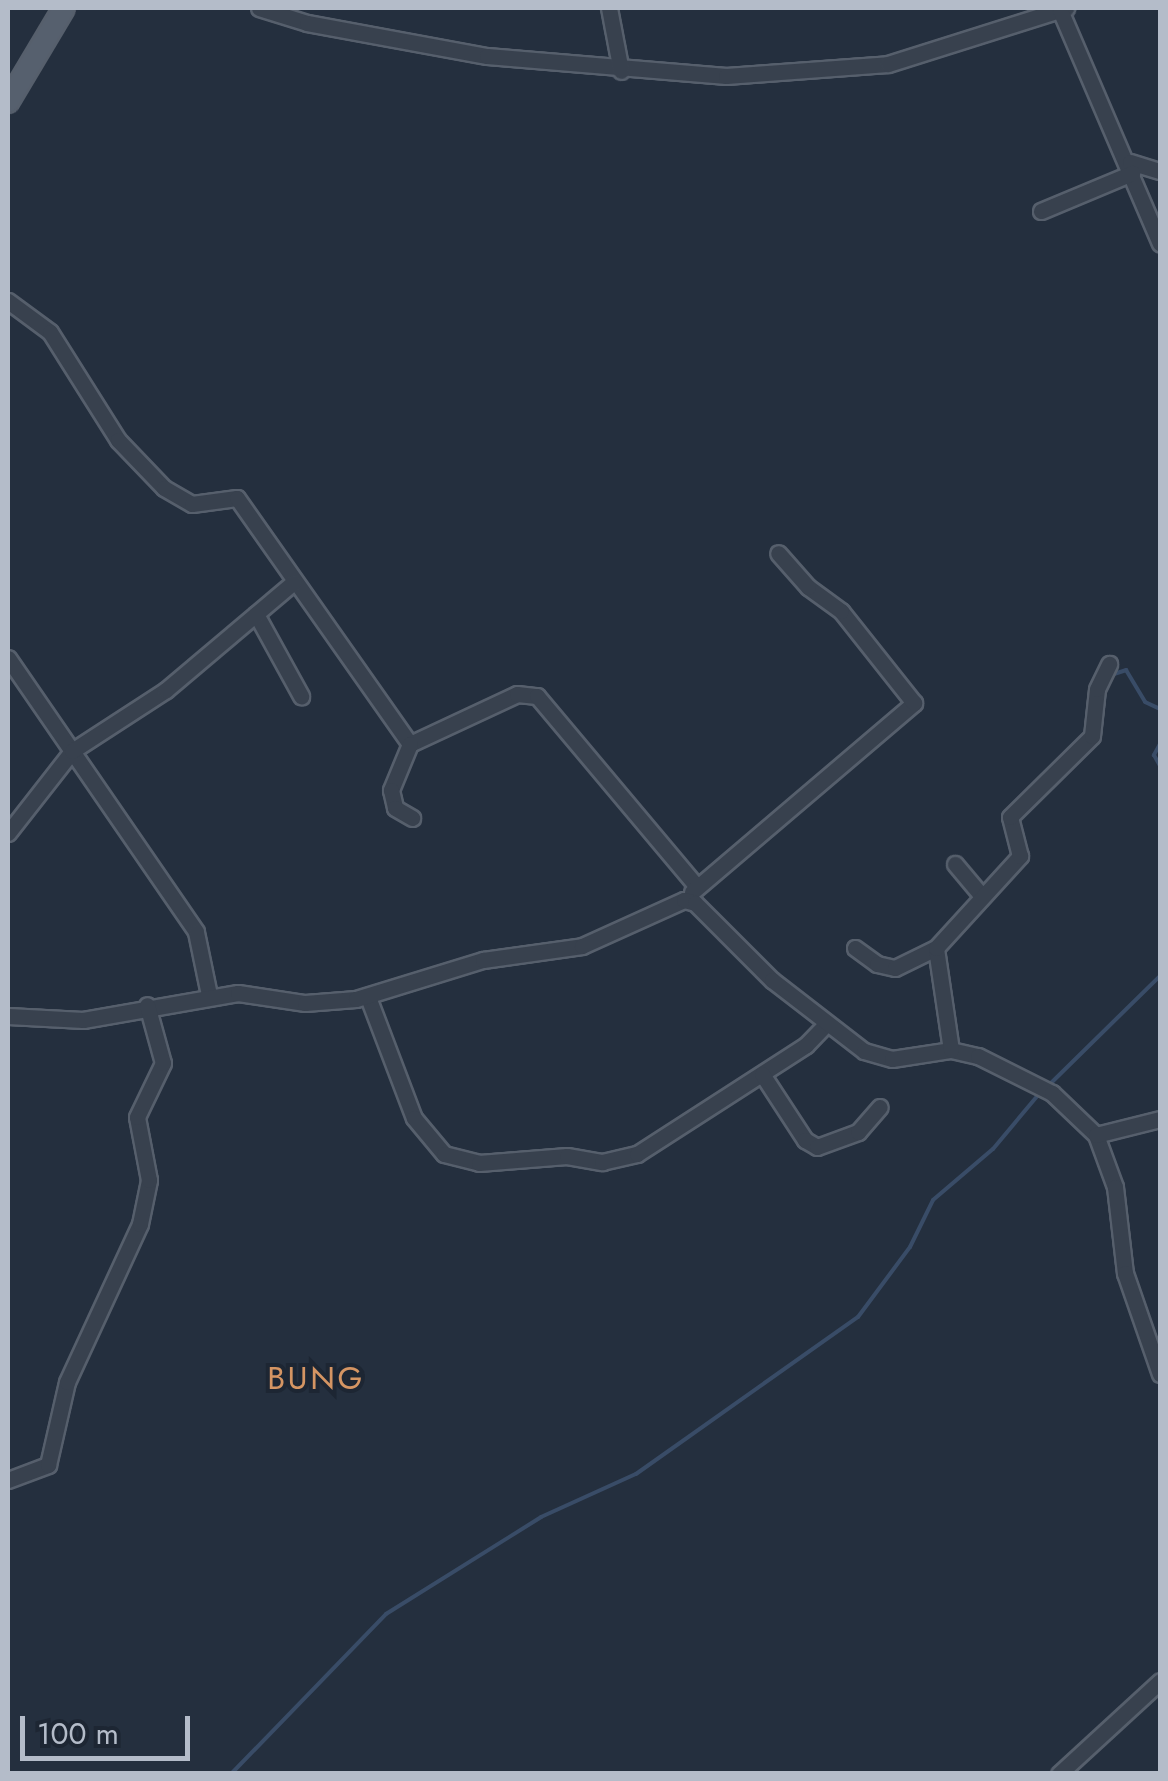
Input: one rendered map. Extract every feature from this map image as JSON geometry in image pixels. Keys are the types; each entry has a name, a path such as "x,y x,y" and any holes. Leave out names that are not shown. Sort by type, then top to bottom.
{"main road":[{"path":"8,102 64,8"}],"street":[{"path":"259,8 402,42 621,70 726,76 888,64 1063,9 1131,167 1142,210 1160,242"},
{"path":"609,8 621,70"},
{"path":"1042,211 1131,167 1160,172"},
{"path":"8,301 50,332 142,469 192,504 237,498 410,744"},
{"path":"8,1016 55,1022 209,995 257,994 305,1003 368,997 483,960 582,946 684,900 914,703 849,620 778,553"},
{"path":"8,833 72,752 166,690 294,582"},
{"path":"256,614 300,696"},
{"path":"8,658 196,932 209,995"},
{"path":"855,948 895,968 936,948 1020,856 1010,817 1092,736 1097,689 1110,664"},
{"path":"412,818 396,808 391,790 410,744 516,694 537,696 697,887"},
{"path":"955,864 981,895"},
{"path":"684,900 725,926 772,980 864,1051 892,1059 951,1050 1013,1069 1052,1093 1096,1135 1115,1187 1125,1273 1160,1368"},
{"path":"936,948 951,1050"},
{"path":"368,997 414,1118 444,1154 479,1163 567,1156 617,1161 762,1074 826,1024"},
{"path":"8,1480 48,1466 67,1382 140,1224 149,1180 137,1117 162,1063 147,1005"},
{"path":"762,1074 805,1140 818,1146 858,1132 880,1107"},
{"path":"1096,1135 1160,1119"},
{"path":"1059,1774 1160,1682"}],"waterway":[{"path":"1114,674 1126,670 1145,702 1160,709"},
{"path":"1160,744 1154,755 1160,766"},
{"path":"1050,1084 1160,976"},
{"path":"231,1774 386,1614 541,1517 636,1474 858,1317 910,1247 933,1200 993,1149 1039,1094"}],"district":[{"name":"BUNG","path":"316,1378"}]}
